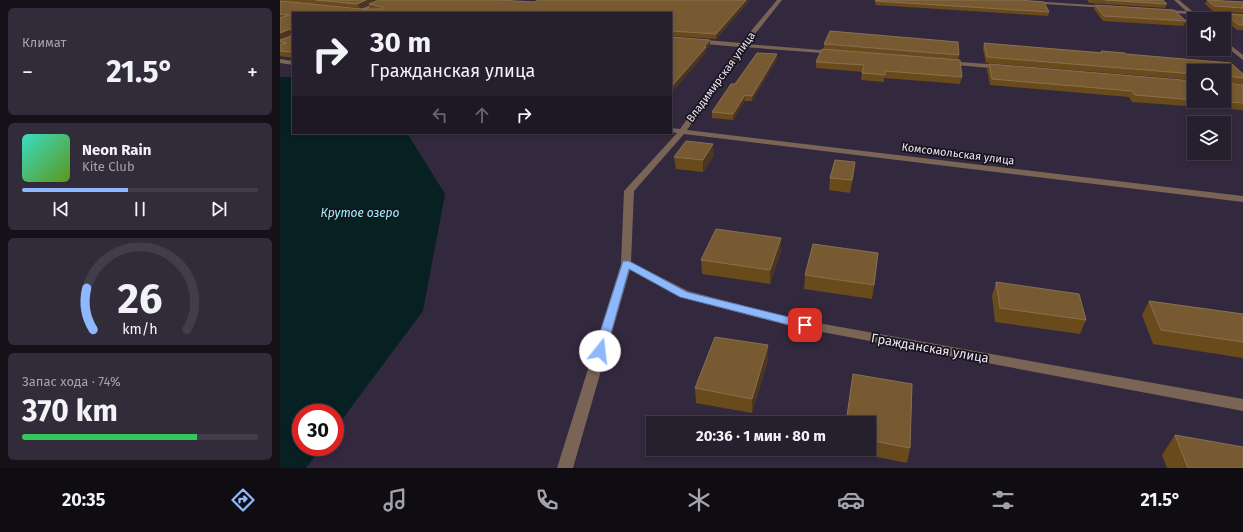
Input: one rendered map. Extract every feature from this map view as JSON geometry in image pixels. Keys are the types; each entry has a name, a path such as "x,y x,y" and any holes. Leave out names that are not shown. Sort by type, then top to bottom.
{"street":[{"path":"354,11 387,0"},
{"name":"Владимирская улица","path":"565,468 626,264 629,191 742,46 780,0"},
{"path":"1176,0 1190,12"},
{"path":"1024,2 1111,8"},
{"path":"1159,10 1190,12"},
{"path":"354,11 373,12"},
{"path":"1231,15 1243,16"},
{"path":"672,39 837,54"},
{"path":"1231,48 1243,58"},
{"path":"280,61 292,63"},
{"path":"940,62 1012,68"},
{"name":"Комсомольская улица","path":"677,131 1243,199"},
{"name":"Гражданская улица","path":"626,264 684,294 790,322 1243,405"}],"water":[{"name":"Крутое озеро","path":"280,77 292,77 292,134 408,134 445,194 423,311 344,417 344,404 292,404 292,456 315,456 306,468 280,468"}],"building":[{"path":"316,0 366,0 357,4"},
{"path":"379,0 498,0 534,2 539,0 746,0 716,34 672,31 672,12 292,12 292,31 290,29 280,33 280,18 289,15 280,14 280,1 362,9 384,8 369,4"},
{"path":"1019,0 1044,2 1049,12 875,1"},
{"path":"1105,0 1163,0 1167,4"},
{"path":"1207,0 1243,2 1243,8 1215,6"},
{"path":"1095,5 1174,10 1186,21 1104,16"},
{"path":"1231,14 1243,15 1243,25 1239,25 1231,19"},
{"path":"292,31 292,52 280,51 280,45 286,43 280,42 280,40 291,36"},
{"path":"830,31 958,42 959,55 824,44"},
{"path":"672,37 710,40 704,47 706,47 672,86"},
{"path":"984,43 1102,53 1101,51 1231,63 1243,74 1243,78 1231,76 1231,64 1187,64 1187,73 987,57"},
{"path":"822,49 960,60 962,77 885,71 885,75 862,73 864,65 816,62"},
{"path":"757,53 777,54 752,96 745,95 733,114 712,112 731,84 735,84"},
{"path":"989,64 1187,80 1187,99 1135,95 1132,91 992,79"},
{"path":"1231,84 1243,85 1243,103 1231,102"},
{"path":"686,141 713,144 703,160 674,157"},
{"path":"835,160 855,162 852,180 830,178"},
{"path":"716,229 781,238 770,270 701,260"},
{"path":"813,244 878,253 874,285 805,275"},
{"path":"996,282 1079,294 1086,320 1000,308"},
{"path":"1149,301 1243,314 1243,342 1161,330"},
{"path":"715,337 768,345 752,399 695,388"},
{"path":"853,374 912,384 910,448 876,441 876,416 847,416"},
{"path":"1175,435 1243,447 1243,468 1188,468"}],"route":[{"path":"600,351 626,264 684,294 805,325"}]}
